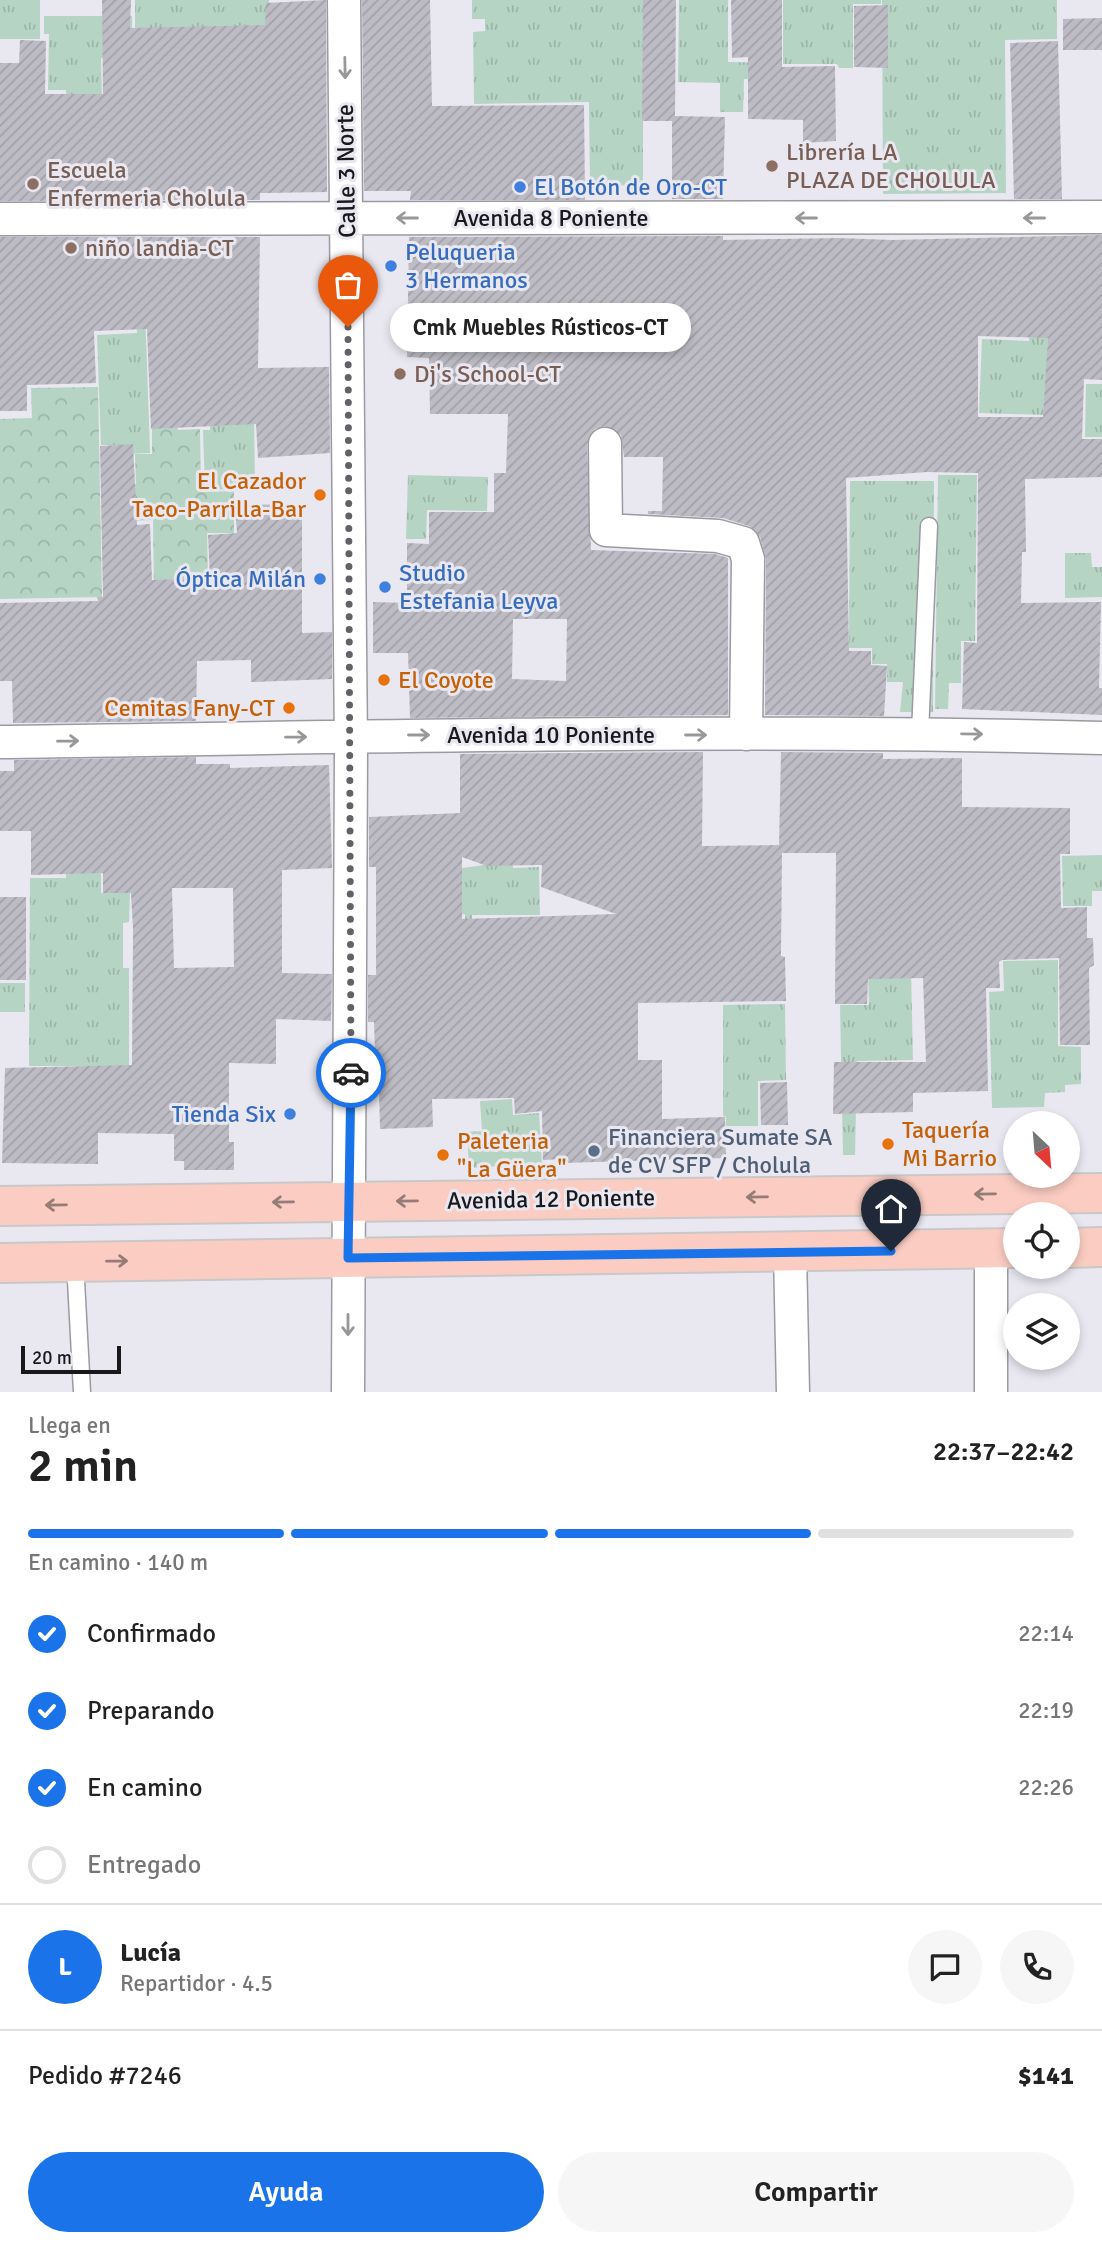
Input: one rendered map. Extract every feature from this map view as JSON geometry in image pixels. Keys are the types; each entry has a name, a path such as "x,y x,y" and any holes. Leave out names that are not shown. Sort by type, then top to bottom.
{"main road":[{"name":"Avenida 12 Poniente","path":"0,1206 1102,1193"},
{"path":"1080,1248 1102,1247"},
{"path":"0,1263 1003,1248"}],"street":[{"name":"Calle 3 Norte","path":"344,0 351,736 351,1201 348,1258 348,1392"},
{"name":"Avenida 8 Poniente","path":"0,219 1102,218"},
{"path":"605,443 606,530 718,536 743,543 748,559 746,734"},
{"name":"Avenida 10 Poniente","path":"0,742 351,736 920,733 1102,738"},
{"path":"991,1392 1003,1248"},
{"path":"790,1253 793,1392"}],"lane":[{"path":"920,733 929,526"},
{"path":"75,1262 82,1392"}],"green space":[{"path":"0,0 40,0 40,39 0,39"},
{"path":"135,0 269,0 269,28 135,45"},
{"path":"472,0 643,0 643,185 590,186 589,102 474,104 473,32 485,31 485,19 472,19"},
{"path":"679,0 728,0 728,62 780,63 773,79 744,79 743,112 720,112 720,83 678,82"},
{"path":"783,0 881,0 881,4 853,4 853,68 839,68 837,64 783,64"},
{"path":"882,0 1057,0 1057,39 1005,40 1006,193 883,194"},
{"path":"44,16 132,16 132,57 101,58 102,99 66,99 66,90 48,90 49,34 44,34"},
{"path":"1032,264 1051,264 1045,415 979,413 982,339 1029,341"},
{"path":"136,281 145,308 150,453 126,454 125,445 101,445 97,335 137,333"},
{"path":"1086,384 1102,384 1102,437 1085,437"},
{"path":"98,387 102,597 0,599 0,419 32,418 31,388"},
{"path":"254,417 255,488 205,490 203,430 210,430 210,418"},
{"path":"152,421 177,421 178,430 200,429 201,492 234,491 234,533 207,533 208,575 186,576 186,592 154,592 153,520 129,521 129,484 136,484 135,454 152,454"},
{"path":"408,475 488,477 487,511 427,510 426,539 406,539"},
{"path":"938,475 977,475 975,641 961,641 961,683 949,683 948,709 935,709"},
{"path":"850,481 934,481 933,712 900,712 903,682 887,682 887,664 872,664 872,648 849,648"},
{"path":"1065,553 1091,553 1092,567 1102,567 1102,597 1065,598"},
{"path":"1102,855 1102,891 1092,891 1092,906 1063,906 1062,856"},
{"path":"513,861 513,868 539,867 540,915 472,915 472,934 465,933 465,914 454,914 462,868"},
{"path":"66,867 101,867 101,893 130,893 129,922 123,923 123,968 129,968 129,1066 29,1066 30,878 66,878"},
{"path":"1058,960 1058,1046 1081,1047 1081,1084 1065,1085 1065,1092 1045,1093 1044,1107 992,1108 989,992 1004,991 1003,961"},
{"path":"911,970 913,1060 857,1061 855,1155 843,1155 840,1005 869,1005 868,971"},
{"path":"0,983 25,983 25,1012 0,1012"},
{"path":"785,1004 786,1080 758,1081 758,1126 726,1126 726,1117 723,1116 723,1005"},
{"path":"512,1099 513,1115 539,1113 542,1164 469,1168 467,1132 482,1131 480,1101"}],"building":[{"path":"102,0 131,0 130,28 265,25 266,3 326,0 327,192 260,193 260,200 0,201 0,63 19,63 20,40 46,41 45,94 103,94"},
{"path":"362,0 430,0 432,106 584,105 585,200 410,200 411,191 364,191"},
{"path":"643,0 676,0 675,116 725,117 723,199 672,199 672,121 642,121"},
{"path":"731,0 782,0 782,67 835,66 836,141 803,143 803,120 748,119 748,57 732,58"},
{"path":"888,5 888,68 854,67 854,6"},
{"path":"1102,18 1102,50 1063,50 1063,19"},
{"path":"1058,41 1062,199 1014,199 1010,43"},
{"path":"1102,235 1102,380 1084,379 1082,439 1102,439 1102,477 1025,479 1026,552 1022,552 1021,603 1101,602 1099,688 1102,688 1102,715 962,709 964,642 977,643 978,473 927,472 846,478 849,651 871,651 871,665 887,666 884,716 765,715 766,559 760,537 749,526 723,518 648,514 648,511 662,511 663,457 624,457 621,435 605,426 595,429 587,444 591,550 715,554 728,558 728,715 410,718 408,653 373,653 373,602 407,603 407,543 429,544 429,512 494,512 494,473 506,473 508,414 430,414 429,358 407,357 409,237 723,236 723,240 892,240","holes":["978,336 1048,338 1043,417 978,417","513,619 567,619 566,681 512,679"]},
{"path":"0,237 260,237 258,368 329,367 330,453 258,458 256,424 151,429 147,329 94,331 96,383 27,385 27,411 0,411"},
{"path":"133,444 137,525 150,524 152,580 210,578 208,535 237,533 235,505 302,504 302,633 332,632 332,679 251,682 251,660 197,661 196,721 13,723 12,681 0,681 0,603 98,601 97,597 103,597 100,446"},
{"path":"703,752 702,846 779,845 781,752 883,753 883,759 962,758 962,807 1070,808 1070,854 1060,854 1061,908 1087,907 1087,938 1093,938 1094,965 1089,968 1090,1045 1060,1045 1059,958 1002,960 999,962 1000,988 986,988 988,1091 913,1093 913,1112 833,1114 834,1062 926,1062 923,978 868,979 867,1004 835,1004 836,853 782,853 781,956 785,957 786,1001 638,1003 638,1060 662,1060 662,1119 725,1117 726,1158 563,1163 563,1159 543,1160 542,1111 515,1114 514,1098 432,1099 433,1127 380,1129 378,1052 375,1052 374,1022 368,1022 368,975 376,975 376,867 369,867 369,817 460,813 460,754","holes":["462,857 487,866 542,865 541,887 616,914 462,919"]},
{"path":"196,757 196,764 230,764 230,768 329,765 332,868 282,870 282,973 332,974 331,1021 276,1019 276,1064 229,1063 229,1142 234,1142 234,1170 184,1170 184,1161 174,1161 174,1134 98,1133 98,1164 2,1163 5,1068 132,1065 131,893 103,893 103,873 31,875 31,831 0,831 0,771 14,771 14,760","holes":["172,888 233,888 234,967 174,968"]},
{"path":"0,897 26,897 26,980 0,980"},
{"path":"787,1082 788,1125 761,1125 760,1083"}],"way so far":[{"path":"348,327 351,1073"}],"place":[{"name":"Librería LA PLAZA DE CHOLULA","path":"772,166"},
{"name":"Escuela Enfermeria Cholula","path":"33,184"},
{"name":"El Botón de Oro-CT","path":"520,187"},
{"name":"niño landia-CT","path":"71,248"},
{"name":"Peluqueria 3 Hermanos","path":"391,266"},
{"name":"Cmk Muebles Rústicos-CT","path":"348,327"},
{"name":"Dj's School-CT","path":"400,374"},
{"name":"El Cazador Taco-Parrilla-Bar","path":"320,495"},
{"name":"Óptica Milán","path":"320,579"},
{"name":"Studio Estefania Leyva","path":"385,587"},
{"name":"El Coyote","path":"384,680"},
{"name":"Cemitas Fany-CT","path":"289,708"},
{"name":"Tienda Six","path":"290,1114"},
{"name":"Taquería Mi Barrio","path":"888,1144"},
{"name":"Financiera Sumate SA de CV SFP / Cholula","path":"594,1151"},
{"name":"Paleteria \"La Güera\"","path":"443,1155"}],"route":[{"path":"351,1073 348,1258 891,1251"}]}
